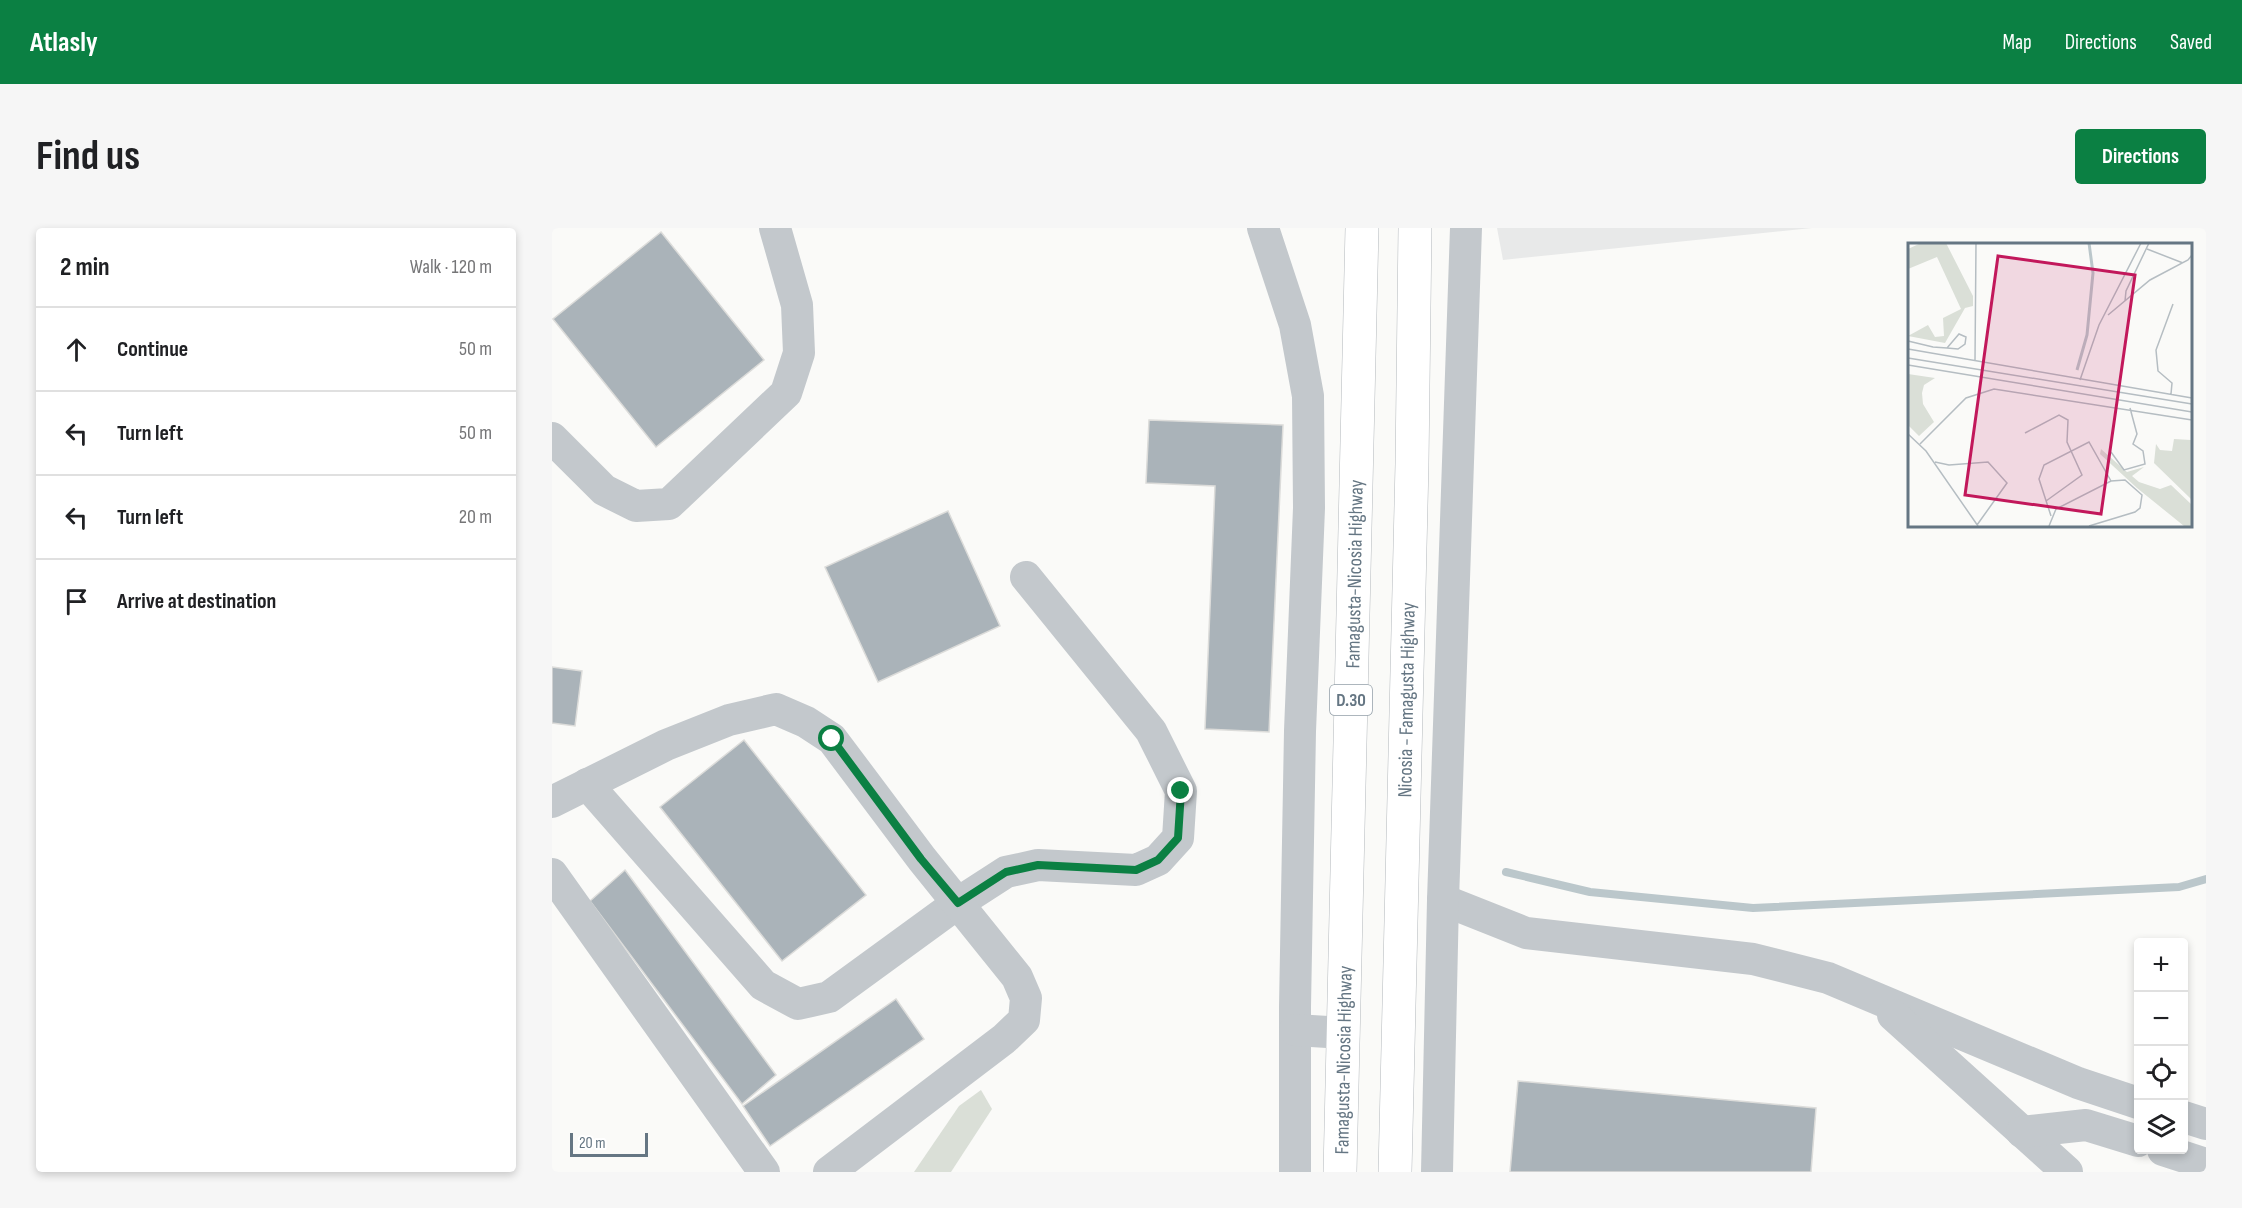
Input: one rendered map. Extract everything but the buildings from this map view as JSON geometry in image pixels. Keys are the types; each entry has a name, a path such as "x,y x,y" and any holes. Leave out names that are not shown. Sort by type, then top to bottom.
{"highway":[{"name":"Famagusta-Nicosia Highway","path":"1340,1172 1362,228"},
{"name":"Nicosia - Famagusta Highway","path":"1395,1172 1412,476 1415,228"}],"street":[{"path":"552,438 604,490 636,506 669,504 786,393 799,353 797,305 775,228"},
{"path":"1263,228 1295,325 1308,396 1309,508 1300,731 1295,1172"},
{"path":"1437,1172 1443,900 1466,228"},
{"path":"587,784 763,985 798,1004 829,997 958,903 1006,872 1038,865 1136,870 1158,860 1178,838 1181,791 1151,731 1026,577"},
{"path":"552,802 666,745 729,720 776,709 806,722 832,739 921,859 1017,977 1026,998 1024,1020 1004,1038 829,1172"},
{"path":"552,874 764,1172"},
{"path":"1443,900 1526,933 1753,959 1828,978 2078,1083 2134,1100"},
{"path":"1877,1000 2067,1172"},
{"path":"1295,1030 1344,1033"},
{"path":"2188,1118 2206,1124"},
{"path":"2022,1132 2086,1125 2134,1139"},
{"path":"2177,1154 2206,1164"}],"shaded area":[{"path":"1497,228 1812,228 1503,260"},
{"path":"981,1090 992,1109 951,1172 914,1172 959,1106"}],"waterway":[{"path":"1506,872 1590,892 1753,908 2179,887 2206,879"}],"route":[{"path":"832,739 921,859 958,903 1006,872 1038,865 1136,870 1158,860 1178,838 1181,791"}]}
